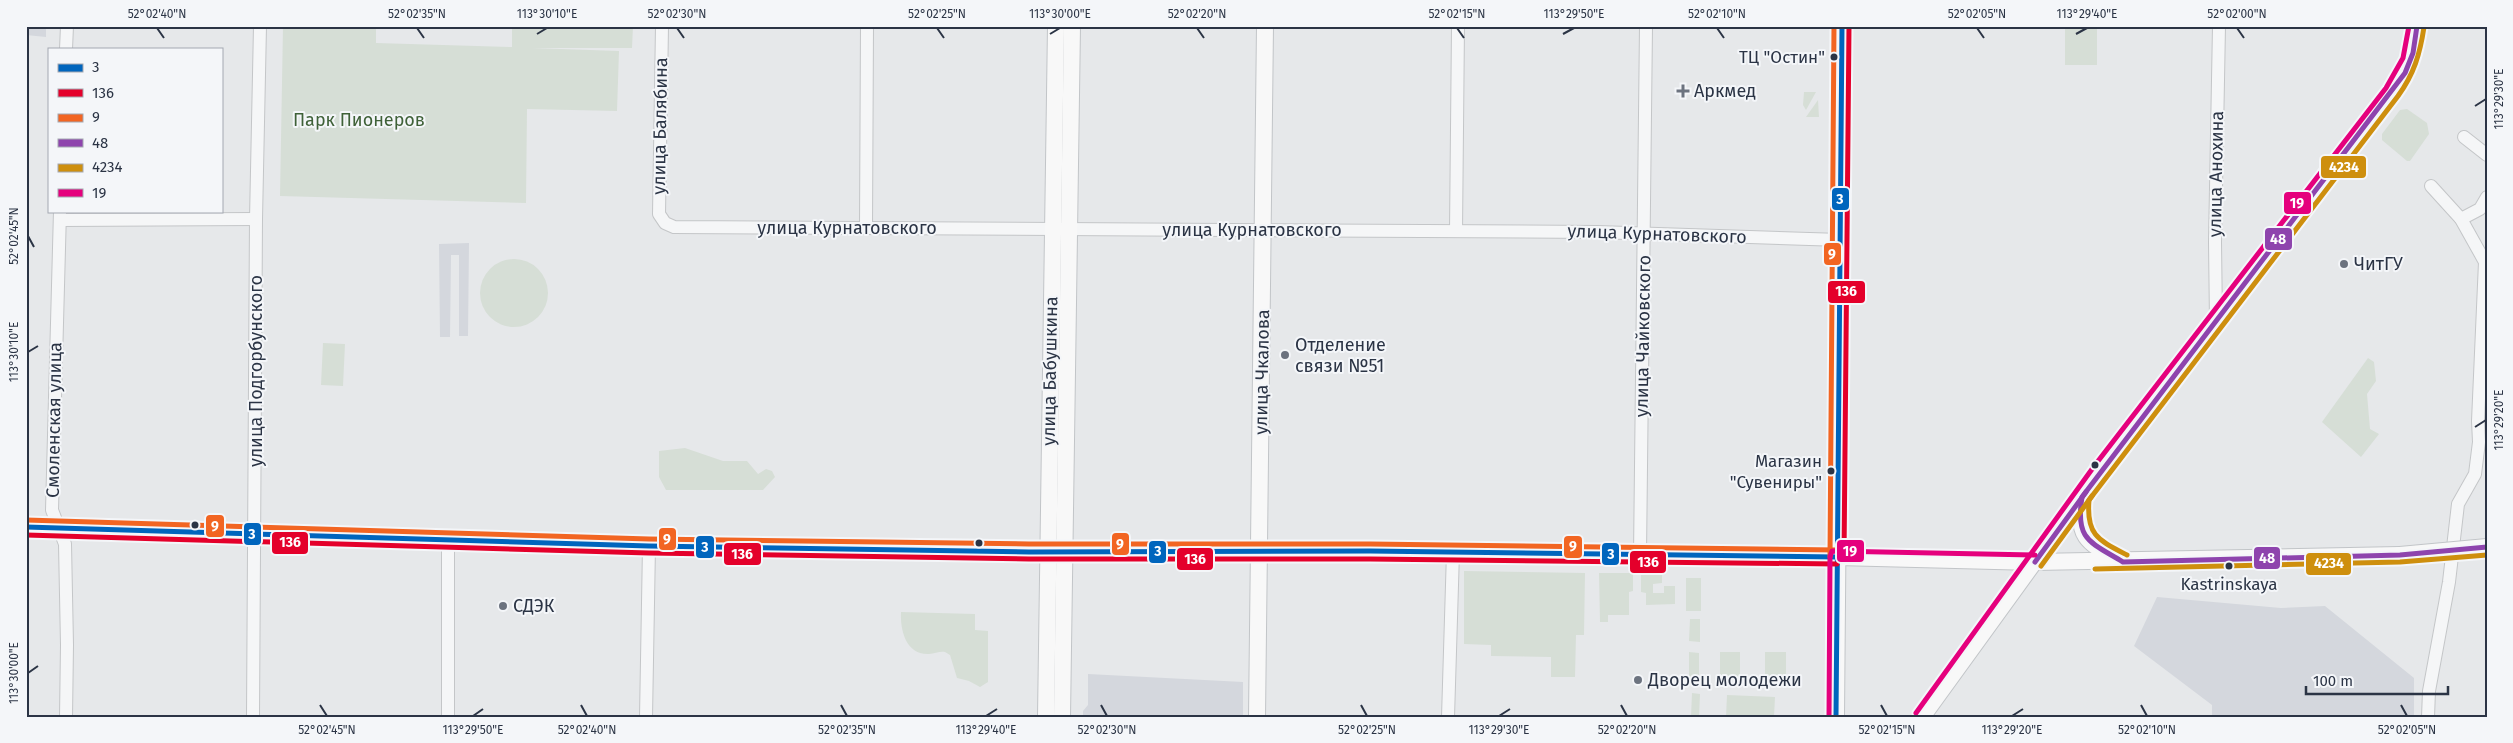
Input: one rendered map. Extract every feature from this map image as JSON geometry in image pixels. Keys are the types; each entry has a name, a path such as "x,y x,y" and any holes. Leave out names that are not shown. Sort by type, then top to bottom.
{"main road":[{"name":"улица Бабушкина","path":"1056,26 1052,229 1056,552 1062,717"},
{"name":"улица Бабушкина","path":"1046,717 1056,552 1069,229 1072,26"},
{"name":"улица Чкалова","path":"1257,717 1265,26"},
{"path":"1836,717 1842,26"},
{"path":"1922,717 2082,497 2348,146 2392,92 2405,73 2413,53 2417,26"},
{"path":"2082,497 2079,516 2083,533 2091,543 2123,562"},
{"path":"26,527 649,546 1056,552 1259,551 1837,556 2035,562 2123,562 2400,555 2487,547"}],"street":[{"path":"66,48 67,26"},
{"name":"улица Подгорбунского","path":"253,717 256,533 256,219 260,26"},
{"name":"улица Балябина","path":"662,26 658,214 665,223"},
{"path":"866,26 866,227"},
{"path":"1456,231 1458,26"},
{"name":"улица Чайковского","path":"1640,555 1646,26"},
{"name":"улица Анохина","path":"2216,321 2215,242 2219,26"},
{"path":"2464,137 2487,155"},
{"path":"2428,717 2430,692 2449,582 2458,504 2475,474 2479,442 2478,422 2485,262 2461,219 2431,186"},
{"path":"2461,219 2483,212 2487,197"},
{"path":"60,216 256,219"},
{"name":"Смоленская улица","path":"60,216 52,510 64,544 67,645 66,717"},
{"name":"улица Курнатовского","path":"665,223 684,228 1264,229 1645,234 1840,240"},
{"path":"448,540 448,717"},
{"path":"646,717 649,546"},
{"path":"1448,717 1453,552"}],"shaded area":[{"path":"26,26 46,26 46,37 26,35"},
{"path":"469,243 468,336 459,336 459,255 451,255 450,337 440,337 439,244"},
{"path":"2157,597 2281,608 2325,606 2414,678 2414,717 2212,717 2212,705 2134,646"},
{"path":"1088,674 1243,682 1243,717 1083,717 1083,711 1088,705"}],"green space":[{"name":"Парк Пионеров","path":"283,26 376,26 376,43 512,47 512,26 633,26 632,48 532,48 619,51 617,111 527,109 526,203 280,196"},
{"path":"2065,26 2097,26 2097,65 2065,65"},
{"path":"1804,92 1816,92 1806,110 1803,105"},
{"path":"1818,100 1819,117 1806,117"},
{"path":"2407,109 2427,123 2429,134 2410,161 2407,161 2382,140 2382,134 2400,110"},
{"path":"514,259 527,261 538,269 546,280 548,293 546,306 538,317 527,325 514,327 501,325 490,317 482,306 480,293 482,280 490,269 501,261"},
{"path":"323,343 345,344 343,386 321,385"},
{"path":"2368,358 2374,362 2376,381 2367,394 2370,429 2379,434 2361,457 2322,422"},
{"path":"685,448 723,461 747,461 758,474 766,469 772,471 775,477 763,490 666,490 659,477 659,451"},
{"path":"1464,571 1585,573 1584,635 1576,635 1575,677 1551,677 1551,657 1491,656 1491,645 1464,644"},
{"path":"1662,571 1662,583 1653,584 1653,593 1664,593 1664,586 1675,586 1675,604 1646,605 1646,593 1641,592 1641,572"},
{"path":"1599,573 1633,573 1633,591 1629,592 1629,615 1608,615 1608,622 1600,622"},
{"path":"1686,578 1701,578 1701,611 1686,611"},
{"path":"901,612 975,614 975,630 988,631 988,682 980,687 969,681 957,678 950,655 945,652 921,653 910,646 903,633"},
{"path":"1690,619 1700,619 1700,642 1689,641"},
{"path":"1689,652 1699,653 1699,677 1689,677"},
{"path":"1720,652 1740,652 1740,678 1720,678"},
{"path":"1765,652 1786,652 1786,677 1765,677"},
{"path":"1692,693 1700,694 1699,717 1691,717"},
{"path":"1727,695 1775,697 1774,717 1726,717"}],"transit line":[{"name":"9","path":"1830,557 1834,26"},
{"name":"3","path":"1836,717 1842,26"},
{"name":"136","path":"1844,557 1849,26"},
{"name":"19","path":"1916,713 2095,465 2386,88 2403,58 2409,26"},
{"name":"48","path":"2417,26 2413,53 2405,73 2082,497 2081,522 2083,531 2094,544 2123,562 2400,555 2487,547"},
{"name":"4234","path":"2127,555 2108,545 2096,535 2090,521 2089,500 2398,96 2416,63 2424,27"},
{"name":"48","path":"2035,562 2086,492"},
{"name":"4234","path":"2041,566 2092,496"},
{"name":"9","path":"26,520 649,539 1029,544 1370,544 1837,550"},
{"name":"3","path":"26,527 649,546 1029,552 1370,551 1837,557"},
{"name":"136","path":"26,535 649,553 1029,559 1370,559 1837,564"},
{"name":"19","path":"1829,717 1830,557 1832,551 2035,555"},
{"name":"4234","path":"2095,569 2400,562 2487,555"}],"place":[{"name":"ТЦ \"Остин\"","path":"1834,57"},
{"name":"Аркмед","path":"1683,91"},
{"name":"ЧитГУ","path":"2344,264"},
{"name":"Отделение связи №51","path":"1285,355"},
{"name":"Магазин \"Сувениры\"","path":"1831,471"},
{"name":"Kastrinskaya","path":"2229,566"},
{"name":"СДЭК","path":"503,606"},
{"name":"Дворец молодежи","path":"1638,680"}]}
